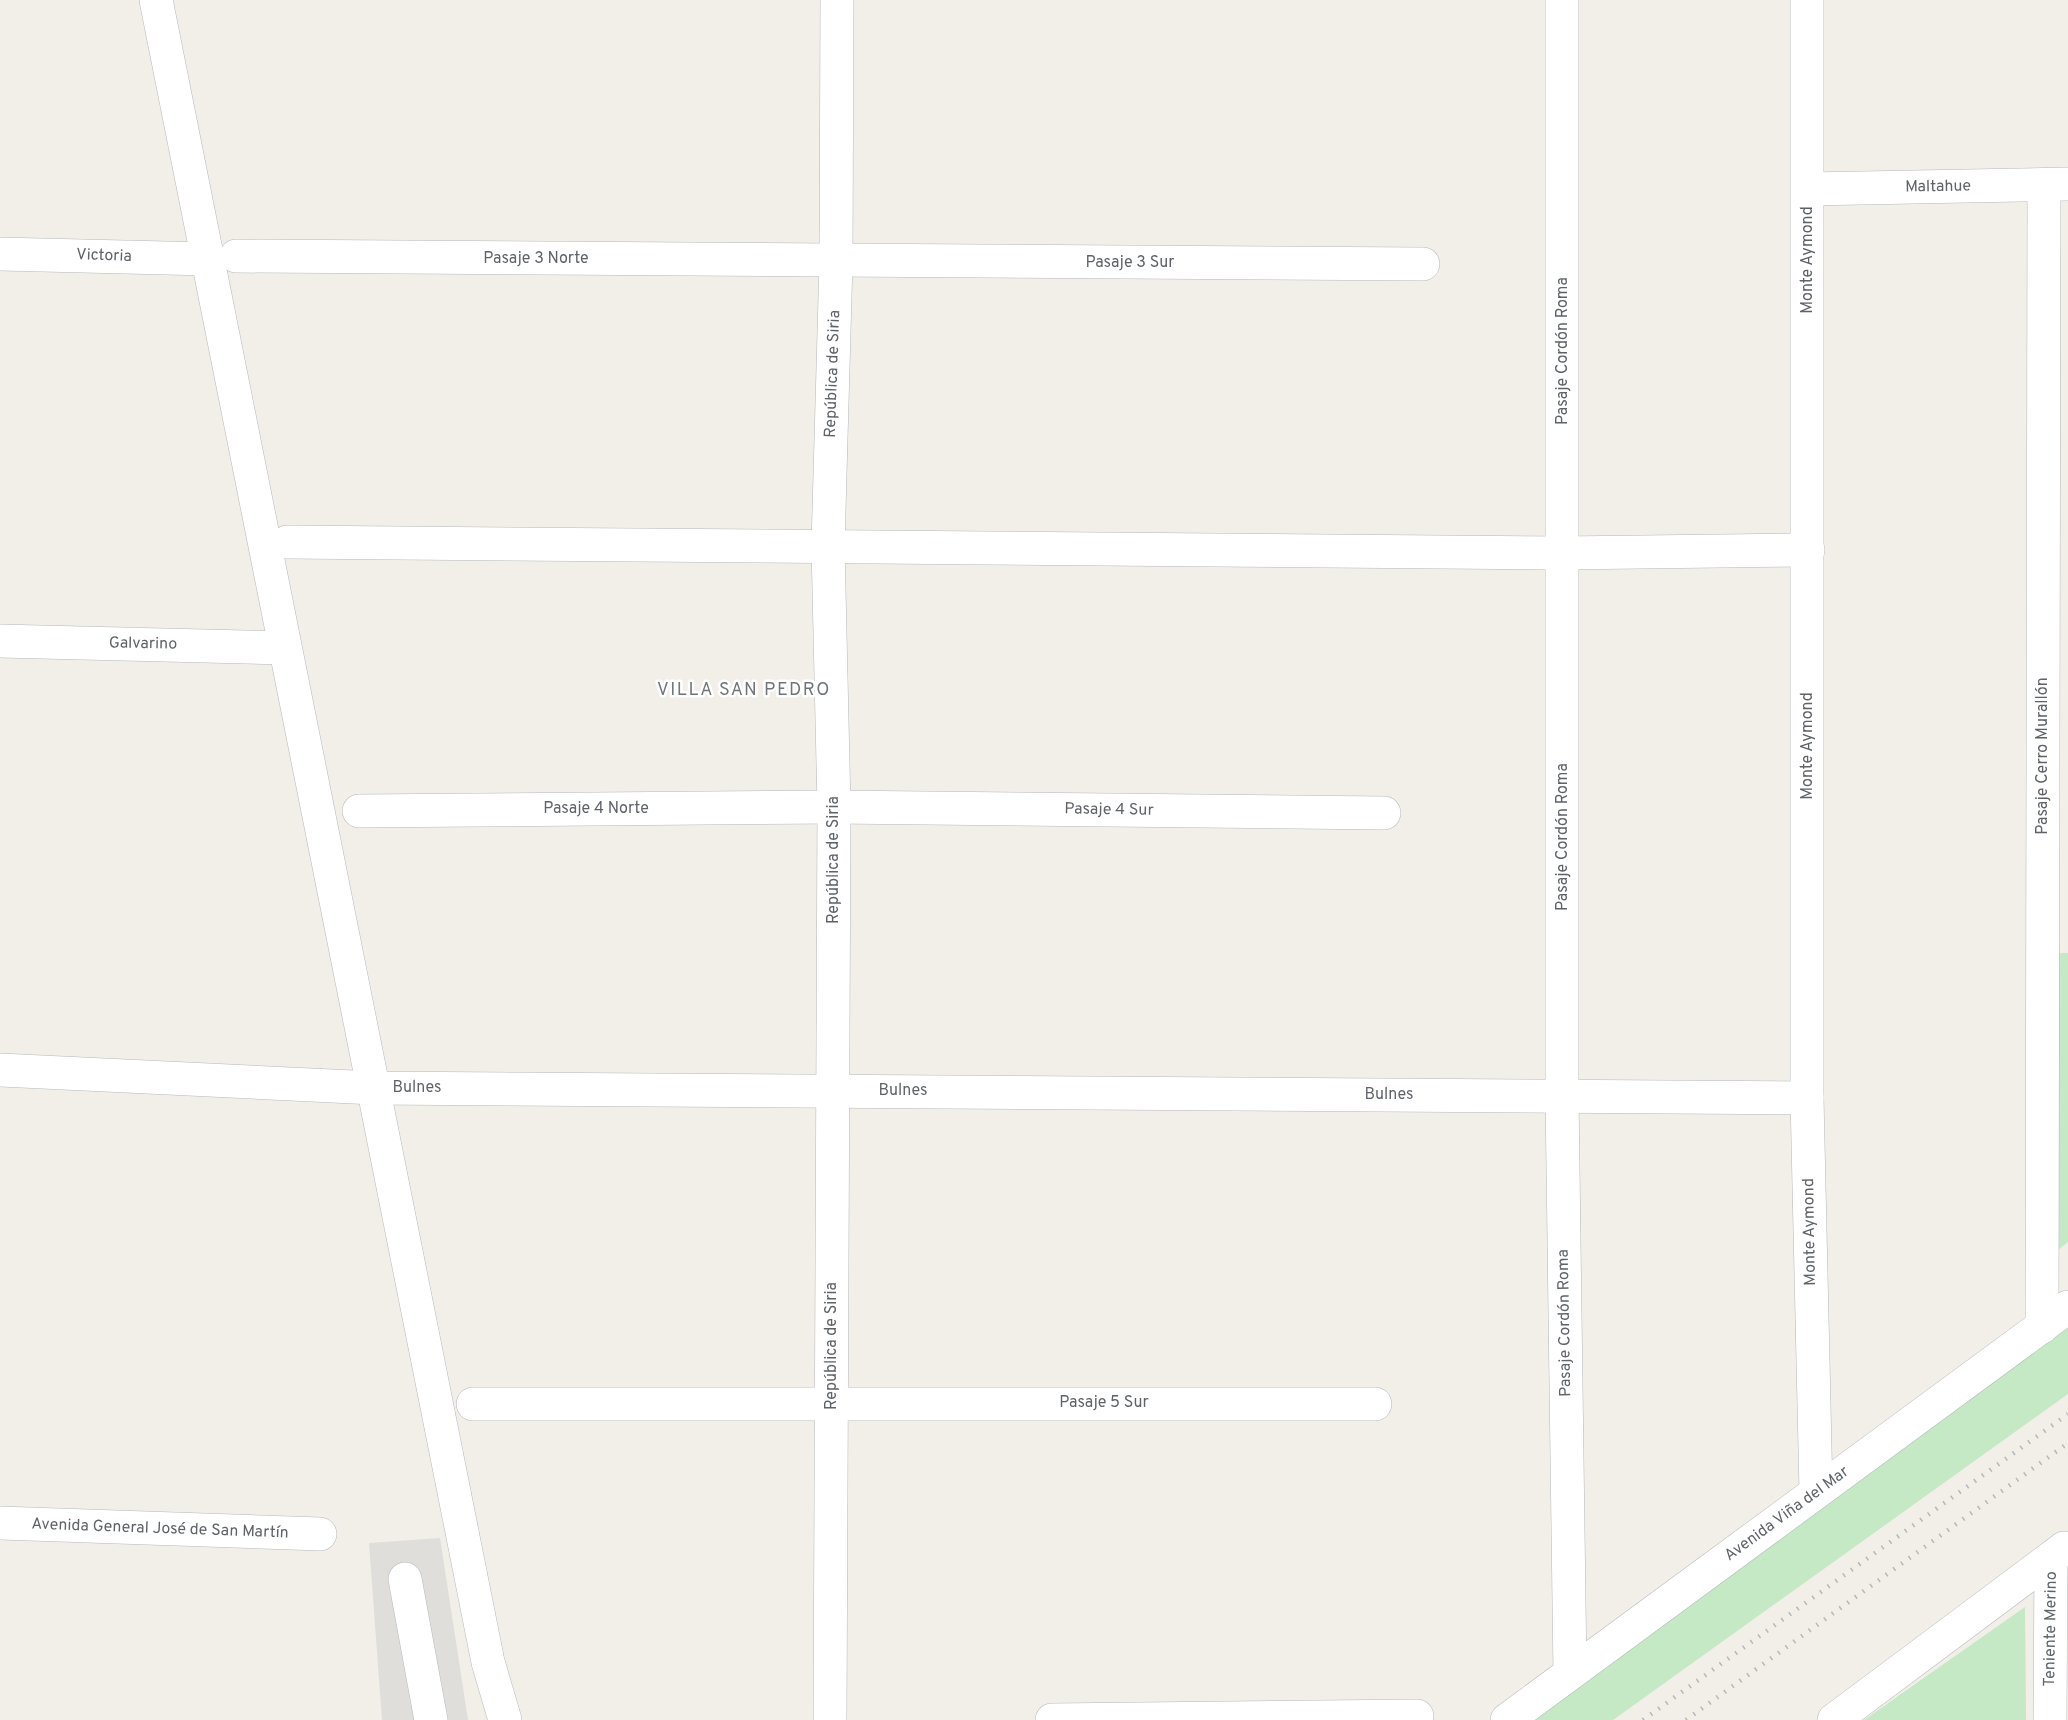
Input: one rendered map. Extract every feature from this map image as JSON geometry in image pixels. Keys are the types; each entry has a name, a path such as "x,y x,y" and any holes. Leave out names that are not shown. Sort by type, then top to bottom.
{"street":[{"path":"156,0 222,258 285,648 488,1662 505,1720"},
{"name":"República de Siria","path":"830,1720 834,807 828,546 836,261 837,0"},
{"name":"Pasaje Cordón Roma","path":"1562,0 1562,1096 1570,1673"},
{"name":"Monte Aymond","path":"1807,0 1807,1098 1816,1492"},
{"name":"Maltahue","path":"1808,189 2056,185"},
{"name":"Pasaje Cerro Murallón","path":"2042,1327 2056,185"},
{"name":"Victoria","path":"0,254 222,258"},
{"name":"Pasaje 3 Norte","path":"222,258 836,261"},
{"name":"Pasaje 3 Sur","path":"836,261 1423,264"},
{"path":"287,542 1563,553 1808,550"},
{"name":"Galvarino","path":"0,641 285,648"},
{"name":"Pasaje 4 Norte","path":"359,811 834,807"},
{"name":"Pasaje 4 Sur","path":"834,807 1384,813"},
{"name":"Bulnes","path":"0,1070 374,1088 1807,1098"},
{"name":"Avenida Viña del Mar","path":"1507,1720 2068,1307"},
{"name":"Pasaje 5 Sur","path":"473,1404 832,1402 1376,1404"},
{"name":"Avenida General José de San Martín","path":"0,1523 320,1534"},
{"path":"1834,1720 2060,1552"},
{"name":"Teniente Merino","path":"2050,1720 2060,1552"},
{"path":"405,1579 431,1720"},
{"path":"1052,1720 1418,1716"}],"shaded area":[{"path":"440,1538 468,1720 382,1720 369,1543"}],"green space":[{"path":"2057,953 2068,953 2068,1242 2058,1250"},
{"path":"2068,1323 2068,1394 1613,1720 1527,1720"},
{"path":"2025,1607 2026,1720 1864,1720"}],"railway":[{"path":"1643,1720 2068,1414"},
{"path":"1686,1720 2068,1443"}],"district":[{"name":"VILLA SAN PEDRO","path":"744,690"}]}
